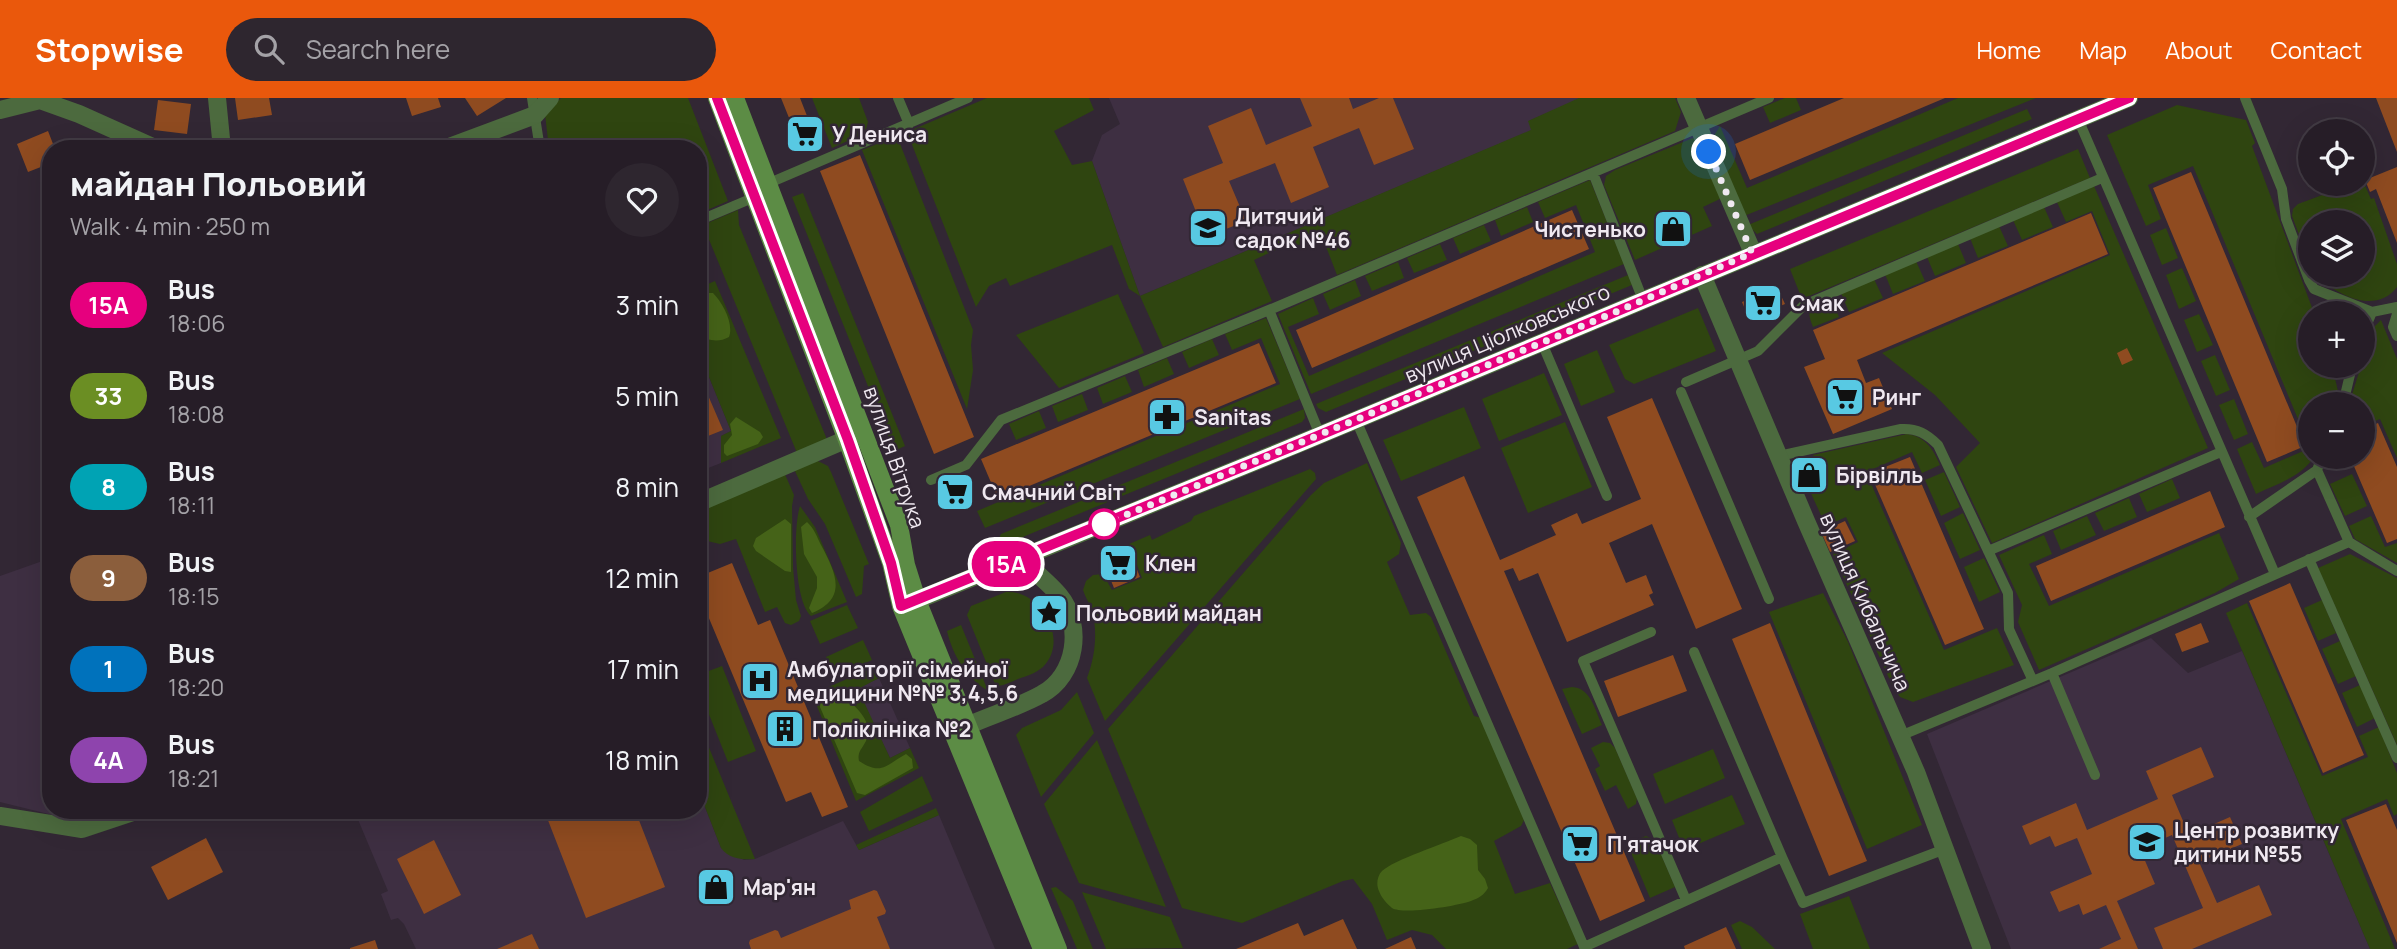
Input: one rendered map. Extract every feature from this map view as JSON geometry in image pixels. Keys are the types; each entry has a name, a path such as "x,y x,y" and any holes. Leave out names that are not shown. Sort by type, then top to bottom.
{"main road":[{"name":"вулиця Вітрука","path":"717,98 761,190 856,436 891,563 967,726 1058,949"},
{"name":"вулиця Вітрука","path":"735,98 761,190"},
{"name":"вулиця Вітрука","path":"909,603 1042,949"}],"street":[{"path":"218,98 221,140"},
{"path":"463,140 550,98"},
{"path":"1686,98 1752,253"},
{"path":"0,110 40,100 137,140"},
{"name":"вулиця Ціолковського","path":"909,603 1542,343 1752,253 2078,120 2119,100"},
{"name":"вулиця Кибальчича","path":"1702,275 1900,736 1982,949"},
{"path":"707,499 856,436"},
{"path":"967,726 1042,694 1057,684 1072,658 1073,633 1066,607 1060,597 1019,558"},
{"path":"0,816 82,829 112,819"}],"lane":[{"path":"898,98 909,124"},
{"path":"707,216 968,98"},
{"path":"931,480 966,465 1001,420 1269,310 1769,98"},
{"path":"2245,98 2281,190 2286,219 2314,289 2344,301"},
{"path":"533,106 539,140"},
{"path":"2078,120 2275,574"},
{"path":"1593,173 1643,300"},
{"path":"1769,599 1683,387 1758,351 1804,305 2102,177"},
{"path":"2375,311 2397,307"},
{"path":"1269,310 1320,435"},
{"path":"2397,314 2393,327 2397,336"},
{"path":"1542,343 1607,496"},
{"path":"1356,420 1585,948 1782,857"},
{"path":"1779,456 1912,428 1922,432 1938,445 2008,593 2009,629 2033,681"},
{"path":"1988,551 2221,452"},
{"path":"2249,517 2317,470 2349,542 2397,571"},
{"path":"1900,736 2052,673 2349,542"},
{"path":"2309,559 2397,758"},
{"path":"1651,632 1583,661 1686,900"},
{"path":"1694,652 1802,904 1945,849"},
{"path":"2052,673 2095,775"}],"shaded area":[{"name":"Дитячий садок №46","path":"1109,98 1579,99 1529,121 1532,130 1140,296 1092,161 1102,135 1120,124"},
{"path":"707,372 731,431 721,436 721,463 707,468"},
{"path":"42,561 42,812 0,802 0,576"},
{"name":"Центр розвитку дитини №55","path":"2151,638 2188,673 2242,651 2370,949 2011,949 1927,734"},
{"path":"879,678 910,748 890,758 857,689"},
{"path":"707,812 721,848 744,860 755,859 843,821 859,850 939,815 995,949 416,949 404,924 398,918 391,920 381,894 388,891 358,819 707,819"}],"green space":[{"path":"561,98 688,98 704,140 548,140 545,114"},
{"path":"812,98 859,98 868,122 865,133 832,148"},
{"path":"987,98 1089,98 1094,110 1054,131 1072,165 1092,161 1140,296 1129,289 1112,245 1010,286 1006,278 989,286 976,307 907,132"},
{"path":"1579,98 1675,98 1681,112 1675,131 1337,275 1325,244 1286,245 1254,260 1272,301 1163,347 1140,296 1531,130 1528,121"},
{"path":"1785,98 1796,98 1801,110 1770,123 1763,107"},
{"path":"1958,98 2036,98 1744,216 1712,139 1720,126 1747,188"},
{"path":"2177,105 2246,120 2255,143 2252,146 2298,270 2298,287 2304,287 2310,301 2298,301 2298,378 2335,378 2338,392 2298,392 2298,419 2193,166 2148,185 2161,219 2146,226 2107,135"},
{"path":"2027,109 2032,119 1757,234 1748,225"},
{"path":"897,136 973,330 973,370 967,409 862,150"},
{"path":"1693,138 1722,198 1703,207 1712,226 1635,260 1604,185 1606,176"},
{"path":"707,147 728,201 707,210"},
{"path":"2078,149 2090,178 1802,299 1790,269"},
{"path":"1590,180 1624,264 1311,394 1278,314 1313,298 1319,314 1288,327 1309,376 1595,252 1576,205 1545,218 1538,202"},
{"path":"2094,186 2208,448 1992,543 1956,467 1980,443 1935,395 1882,353 2110,255 2092,211 2066,222 2057,202"},
{"path":"803,193 905,446 894,451 792,197"},
{"path":"2320,196 2374,198 2397,264 2397,287 2378,300 2368,301 2346,295 2331,287 2375,287 2375,210 2298,210 2298,232 2292,216 2293,209 2298,204"},
{"path":"1527,207 1533,222 1501,236 1495,220"},
{"path":"2044,207 2053,227 2022,240 2013,220"},
{"path":"738,210 739,225 826,440 797,453 707,235 707,223"},
{"path":"1484,225 1491,241 1460,254 1453,238"},
{"path":"1999,226 2008,246 1978,258 1970,238"},
{"path":"2166,228 2178,258 2162,265 2150,235"},
{"path":"1440,244 1447,260 1414,273 1407,258"},
{"path":"1958,244 1966,263 1935,276 1927,257"},
{"path":"1916,261 1925,281 1893,294 1885,274"},
{"path":"1398,262 1404,278 1372,291 1365,276"},
{"path":"2182,268 2196,301 2179,309 2166,275"},
{"path":"1628,275 1632,285 1326,412 1316,404"},
{"path":"1874,279 1883,298 1849,312 1841,293"},
{"path":"1355,280 1361,296 1330,310 1323,294"},
{"path":"715,281 781,438 721,463 721,436 731,431 707,372 707,284"},
{"path":"707,293 713,293 720,302 730,326 729,337 707,338"},
{"path":"1118,294 1144,353 1059,388 1016,335"},
{"path":"1831,297 1839,317 1813,327 1810,310"},
{"path":"1698,308 1716,351 1634,384 1625,379 1609,345"},
{"path":"2199,314 2213,345 2197,352 2184,320"},
{"path":"1266,318 1300,399 985,528 977,511 1280,384 1261,338 1232,350 1225,334"},
{"path":"2381,320 2397,359 2397,458 2380,419 2375,421 2375,392 2353,392 2357,378 2375,378 2375,326"},
{"path":"1212,339 1219,355 1189,368 1182,352"},
{"path":"1597,350 1615,392 1581,406 1564,364"},
{"path":"2215,355 2230,390 2216,396 2201,361"},
{"path":"1167,358 1174,374 1144,387 1138,370"},
{"path":"1544,373 1562,415 1499,441 1482,399"},
{"path":"1125,376 1132,392 1103,404 1097,388"},
{"path":"1082,394 1088,410 1058,422 1052,406"},
{"path":"2234,399 2248,434 2234,440 2219,405"},
{"path":"1464,407 1481,448 1401,481 1383,440"},
{"path":"1304,409 1305,418 1302,422 1008,543 999,538 1001,534"},
{"path":"1039,411 1046,428 1016,440 1009,424"},
{"path":"736,417 760,432 763,437 758,444 727,456 724,453 724,445 732,435 730,424"},
{"path":"1565,422 1592,487 1528,513 1501,448"},
{"path":"1907,434 1928,445 1940,465 1922,473 1912,452 1866,472 1944,650 1997,628 2014,665 1913,702 1900,697 1893,687 1833,554 1858,542 1846,517 1826,526 1808,487 1825,478 1813,455"},
{"path":"2252,442 2264,468 2298,453 2298,469 2303,469 2256,494 2237,449"},
{"path":"816,460 828,466 869,564 864,566 862,594 856,597 825,524 808,499 794,469"},
{"path":"1367,463 1401,543 1399,554 1387,562 1410,615 1426,613 1431,617 1474,716 1482,718 1523,816 1521,826 1494,841 1515,894 1550,883 1578,944 1567,949 1446,949 1432,935 1412,930 1387,940 1372,904 1353,879 1242,923 1182,908 1108,729 1311,495 1324,483"},
{"path":"1310,469 1315,473 1316,479 1105,721 1087,678 1094,653 1095,636 1092,611 1083,590 1086,581 1093,575 1103,574 1112,590 1142,578 1129,544 1150,535 1152,540 1191,521 1194,516"},
{"path":"784,472 794,495 793,567 796,600 801,616 799,621 791,625 785,623 777,607 765,612 736,539 720,544 707,541 707,507"},
{"path":"1944,472 1960,507 1941,516 1925,480"},
{"path":"2352,474 2367,506 2345,516 2330,484"},
{"path":"2172,479 2180,498 2147,512 2139,494"},
{"path":"2129,498 2137,517 2104,531 2095,513"},
{"path":"800,506 815,527 847,602 811,616 801,596 796,564 796,530"},
{"path":"1963,513 1980,550 1960,559 1944,523"},
{"path":"2087,516 2096,535 2061,550 2053,531"},
{"path":"2371,516 2385,547 2397,543 2397,563 2355,539 2349,526"},
{"path":"785,519 791,524 791,572 785,571 753,546 756,538"},
{"path":"807,522 831,565 836,584 831,600 812,613 809,608 817,588 817,577 804,554 801,527"},
{"path":"2219,533 2239,579 2215,593 2039,670 2018,622 2022,605 1999,555 2044,535 2052,554 2029,564 2049,606"},
{"path":"2350,554 2397,578 2397,745 2318,568"},
{"path":"1984,558 2000,592 1979,602 1964,567"},
{"path":"1006,592 1030,599 1040,608 1048,619 1054,644 1051,656 1043,667 998,686 967,615 971,606"},
{"path":"1823,593 1848,642 1922,825 1867,849 1769,612"},
{"path":"2322,600 2336,633 2318,641 2304,608"},
{"path":"2247,603 2322,776 2368,757 2359,736 2379,727 2397,773 2397,814 2394,816 2387,799 2341,819 2395,949 2370,949 2226,613"},
{"path":"847,605 858,628 820,644 810,621"},
{"path":"961,625 988,691 967,672 953,649 947,631"},
{"path":"863,640 872,660 835,677 826,657"},
{"path":"2340,641 2356,676 2338,684 2322,649"},
{"path":"722,666 756,751 728,762 707,710 707,672"},
{"path":"875,667 879,678 858,689 890,758 910,748 919,768 856,801 812,694"},
{"path":"2360,685 2375,718 2357,727 2342,693"},
{"path":"1572,687 1584,691 1588,696 1602,725 1582,734 1562,689"},
{"path":"837,689 860,712 867,725 868,733 859,753 859,761 879,768 906,754 912,759 913,768 865,795 857,793 820,707 821,694"},
{"path":"1077,692 1094,733 1041,797 1016,735 1022,728 1061,710"},
{"path":"1097,740 1166,907 1079,883 1044,804"},
{"path":"1603,742 1610,743 1615,748 1637,798 1636,804 1628,809 1616,785 1605,791 1595,769 1600,766 1591,748"},
{"path":"707,743 755,859 736,858 721,848 707,812"},
{"path":"1713,749 1725,778 1665,804 1653,774"},
{"path":"922,776 933,801 869,831 860,812"},
{"path":"1732,795 1745,824 1684,850 1672,820"},
{"path":"936,808 939,815 859,850 856,845"},
{"path":"1461,836 1477,845 1478,870 1488,888 1483,894 1464,903 1407,911 1392,908 1386,902 1378,886 1382,871 1408,857"},
{"path":"1646,836 1655,840 1675,887 1650,898 1627,843"},
{"path":"1056,887 1073,901 1093,949 1077,949 1051,888"},
{"path":"1082,892 1170,917 1183,948 1106,949"},
{"path":"1849,896 1870,949 1813,949 1800,914"},
{"path":"1740,921 1752,927 1775,949 1742,949 1731,925"}],"building":[{"path":"235,98 269,98 272,115 238,120"},
{"path":"406,98 438,98 441,107 412,116"},
{"path":"465,98 506,98 477,116"},
{"path":"781,98 800,98 818,144 802,150"},
{"name":"Дитячий садок №46","path":"1300,98 1349,98 1353,109 1379,98 1393,98 1414,149 1374,165 1359,128 1313,147 1329,187 1291,203 1275,163 1229,181 1246,221 1206,237 1183,179 1223,163 1208,126 1251,108 1266,145 1312,126"},
{"path":"1844,98 1945,98 1750,180 1735,144"},
{"path":"2376,98 2397,98 2397,152"},
{"path":"158,100 191,104 187,134 154,130"},
{"path":"48,131 52,140 42,140 42,167 28,172 17,144"},
{"path":"860,155 974,437 934,454 820,171"},
{"path":"2397,167 2397,243 2375,190 2375,176"},
{"path":"2191,172 2298,429 2298,449 2267,462 2153,188"},
{"path":"1572,210 1589,249 1312,368 1296,330"},
{"path":"2091,213 2108,254 1857,360 1866,383 1879,378 1892,409 1833,434 1804,367 1825,359 1813,330"},
{"name":"Чистенько","path":"1679,215 1687,233 1667,242 1659,225"},
{"name":"Смак","path":"1777,287 1785,304 1749,319 1742,302"},
{"path":"1259,343 1276,383 998,499 981,459"},
{"path":"2127,348 2133,360 2122,365 2117,353"},
{"path":"707,393 723,430 707,436"},
{"path":"1652,398 1742,609 1696,629 1652,524 1609,543 1626,583 1646,575 1653,593 1649,595 1654,605 1567,642 1538,573 1519,581 1513,568 1504,571 1645,901 1600,921 1417,497 1464,476 1500,560 1556,535 1551,525 1577,513 1582,524 1641,499 1607,417"},
{"path":"2378,423 2397,467 2397,539 2387,543 2355,469 2375,469 2375,424"},
{"path":"1910,457 1984,629 1945,645 1870,473"},
{"name":"Бірвілль","path":"1814,464 1821,477 1804,486 1797,473"},
{"path":"2210,491 2225,527 2051,601 2036,566"},
{"path":"1845,521 1855,541 1830,552 1821,532"},
{"path":"1128,547 1140,577 1114,588 1102,558"},
{"name":"Поліклініка №2","path":"732,563 758,625 770,620 848,807 822,817 811,792 786,802 707,613 707,573"},
{"path":"2290,583 2364,755 2323,773 2249,601"},
{"path":"1770,623 1867,861 1829,876 1732,639"},
{"path":"2201,623 2209,642 2182,652 2175,634"},
{"path":"1673,655 1687,691 1618,717 1604,681"},
{"name":"Центр розвитку дитини №55","path":"2201,747 2214,777 2172,795 2189,835 2230,817 2242,844 2199,862 2217,903 2259,885 2272,915 2192,949 2163,949 2154,928 2203,908 2172,835 2140,849 2155,884 2117,901 2138,949 2099,949 2121,939 2106,905 2083,915 2079,904 2059,912 2050,892 2092,874 2077,838 2055,847 2050,836 2030,845 2022,826 2076,803 2087,830 2158,799 2146,771"},
{"path":"2386,804 2397,830 2397,943 2346,820"},
{"path":"548,819 639,819 665,887 586,918"},
{"path":"206,838 223,872 168,900 151,867"},
{"path":"434,840 461,895 424,914 397,859"},
{"path":"877,891 886,911 877,917 890,949 751,949 750,940 775,930 781,938 851,909 849,900"},
{"path":"1343,919 1357,949 1236,949 1298,923 1304,936"},
{"path":"1726,927 1736,949 1685,949 1684,946"},
{"path":"532,934 539,949 497,949"},
{"path":"1411,937 1416,949 1385,949"},
{"path":"375,940 378,949 350,949 350,948"}],"bus line":[{"name":"15A","path":"717,98 848,440 891,563 901,606 1106,524 2129,98"}],"place":[{"name":"У Дениса","path":"805,134"},
{"name":"Дитячий садок №46","path":"1208,228"},
{"name":"Чистенько","path":"1673,229"},
{"name":"Смак","path":"1763,303"},
{"name":"Ринг","path":"1845,397"},
{"name":"Sanitas","path":"1167,417"},
{"name":"Бірвілль","path":"1809,475"},
{"name":"Смачний Світ","path":"955,492"},
{"name":"Клен","path":"1118,563"},
{"name":"Польовий майдан","path":"1049,613"},
{"name":"Амбулаторії сімейної медицини №№ 3,4,5,6","path":"760,681"},
{"name":"Поліклініка №2","path":"785,729"},
{"name":"Центр розвитку дитини №55","path":"2147,842"},
{"name":"П'ятачок","path":"1580,844"},
{"name":"Мар'ян","path":"716,887"}],"route":[{"path":"1104,524 1752,253 1709,152"}]}
